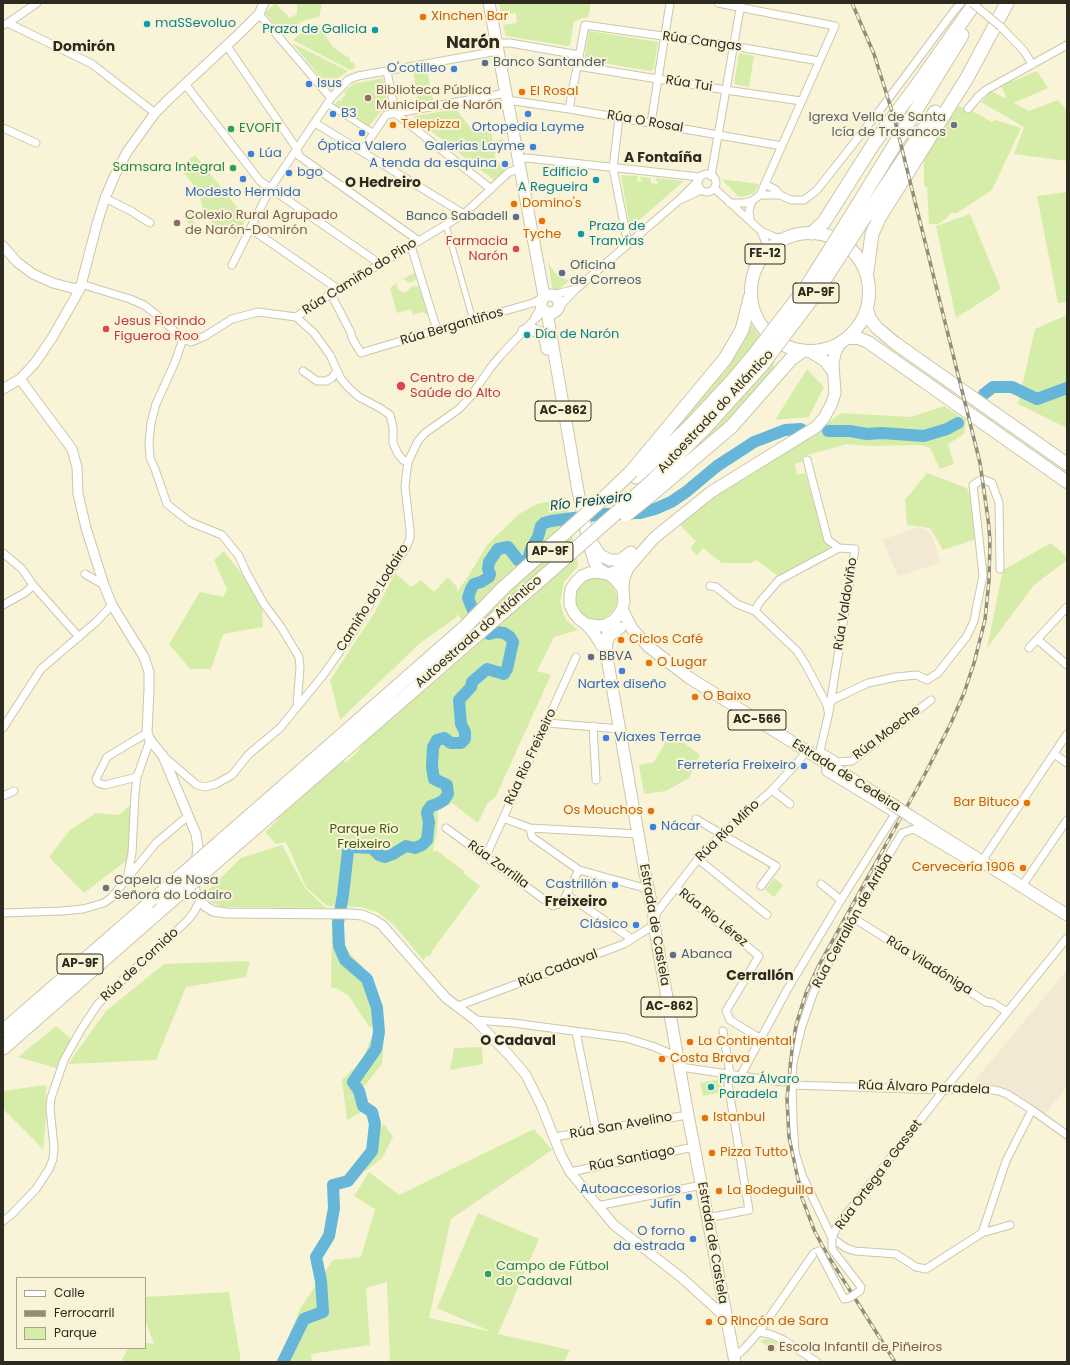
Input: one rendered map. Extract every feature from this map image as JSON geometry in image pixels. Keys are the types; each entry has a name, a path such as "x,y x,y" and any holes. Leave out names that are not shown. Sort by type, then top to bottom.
{"highway":[{"path":"812,233 824,222 874,143 975,3"},
{"name":"Autoestrada do Atlántico","path":"859,214 982,3"},
{"name":"Autoestrada do Atlántico","path":"349,738 474,638 556,566 594,539 650,490 706,427 758,361 806,286 945,97 1002,3"},
{"path":"844,341 855,330 867,309 869,283 867,271 872,234 878,218 967,78 1007,3"},
{"name":"FE-12","path":"805,351 788,346 774,338 765,330 756,316 750,298 749,289 752,276 765,254 785,239 797,233 821,233 843,244 860,260 867,271"},
{"path":"634,474 725,359 742,330 750,298"},
{"path":"867,309 870,319 877,328 895,343 1067,464"},
{"path":"650,490 731,427 791,359 805,351 822,350 844,341 858,338 868,342 1067,482"},
{"name":"Autoestrada do Atlántico","path":"3,1048 146,924 156,913 281,798 349,738 465,627 634,474 689,427 733,380 758,361"},
{"name":"Autoestrada do Atlántico","path":"3,1031 157,897 281,798"},
{"path":"3,1054 146,924"},
{"path":"3,1026 72,971"}],"main road":[{"name":"AC-862","path":"489,3 547,304 555,363 588,539 594,561 598,568 614,578 622,590"},
{"path":"524,331 536,331 543,336 549,358 555,363"},
{"path":"582,576 596,572 606,573 617,571 654,538 711,492 816,427 824,418 833,398 835,386 833,372 835,353 844,341"},
{"path":"805,351 825,362 833,372"},
{"path":"588,539 600,555 604,558 615,560 625,557 641,543 654,538"},
{"name":"AC-862","path":"588,539 588,560 582,576 572,589 570,606 579,620 586,624 606,647"},
{"path":"622,610 624,602 622,590 624,578 628,568 640,552"},
{"name":"AC-862","path":"606,647 608,630 622,610"},
{"name":"AC-566","path":"622,610 632,629"},
{"path":"586,624 592,626 612,625 632,629"},
{"name":"Estrada de Cedeira","path":"632,629 649,647 688,677 817,755 888,802 1067,915"},
{"name":"Estrada de Castela","path":"606,647 688,1115 734,1360"}],"street":[{"path":"5,24 37,3"},
{"path":"3,389 20,379 35,363 52,338 80,287 105,198 127,152 155,113 227,46 258,14 264,3"},
{"path":"651,123 670,3"},
{"path":"718,3 740,5 835,26 760,195 752,201 744,203 730,203"},
{"path":"760,195 780,195 791,200 804,200 817,190 961,3"},
{"path":"972,3 1001,27 1024,51 1032,64"},
{"path":"711,176 740,5"},
{"path":"258,14 329,101 374,133"},
{"path":"5,24 92,64 155,113"},
{"name":"Rúa Cangas","path":"579,55 585,24 664,37 733,46 819,61"},
{"path":"232,265 270,189 329,101 344,84 352,78 510,43 579,55 569,109"},
{"path":"969,108 986,90 1067,45"},
{"path":"227,46 297,149 299,156 419,241"},
{"name":"Rúa Tui","path":"577,66 802,101"},
{"path":"387,71 395,112 491,189"},
{"path":"185,84 260,181 380,264"},
{"name":"Rúa O Rosal","path":"395,112 507,97 782,146"},
{"path":"362,151 386,115 395,112"},
{"path":"619,118 613,168 628,244"},
{"path":"315,123 464,214"},
{"path":"3,128 36,143"},
{"path":"519,164 527,158 699,179"},
{"name":"Rúa Camiño do Pino","path":"183,339 191,342 205,336 232,319 258,312 296,317 338,289 464,214 519,164"},
{"path":"705,175 711,176 716,182 714,188 710,192 701,190 678,201 699,179 705,175"},
{"path":"699,179 698,186 701,190"},
{"path":"765,184 776,190 780,195"},
{"path":"714,188 761,231 774,237 785,239"},
{"path":"105,198 131,211 150,223"},
{"name":"Camiño do Lodairo","path":"163,756 197,786 205,787 216,784 232,774 249,754 280,728 324,674 352,634 406,548 410,534 405,487 408,462 418,440 464,404 475,391 491,367 547,304 576,289 678,201"},
{"path":"750,220 749,211 752,201"},
{"path":"730,203 742,210 749,211"},
{"path":"446,225 473,320"},
{"path":"251,229 338,289"},
{"path":"761,231 766,243 765,254"},
{"path":"3,246 17,262 33,274 52,283 72,288 80,287 130,299 144,305 183,339 175,362 156,404 151,423 149,442 150,458 167,504 190,522 222,535 239,556 264,604 281,627 299,657 300,666 297,706"},
{"path":"410,246 437,330"},
{"name":"Rúa Bergantiños","path":"331,294 351,333 352,338 362,353 533,303 547,304 576,289"},
{"path":"296,317 314,333 330,355 341,380 359,397 390,415 393,427 393,443 398,454 403,460 408,462"},
{"path":"303,371 317,381 326,381 332,378 337,370"},
{"path":"20,379 72,449 77,467 78,494 86,528 104,585 112,605 144,657 149,672 148,737 137,777 132,853 128,876"},
{"path":"806,460 828,540 839,548"},
{"path":"830,701 868,683 917,674 927,680 938,673 967,636 974,621 983,575 973,485 982,479 992,482 1000,503 1000,569"},
{"name":"Rúa Valdoviño","path":"755,611 759,603 780,580 839,548 855,549 829,712 817,755"},
{"path":"3,553 22,569 33,585 79,636"},
{"path":"85,574 104,585"},
{"path":"3,605 26,592 33,585"},
{"path":"710,586 716,587 737,604 755,611 797,651 827,705 829,712"},
{"path":"3,728 42,669 96,622 112,605"},
{"path":"1029,648 1067,607"},
{"path":"1037,639 1067,665"},
{"name":"Rúa Rio Freixeiro","path":"486,856 576,657"},
{"name":"Rúa Moeche","path":"817,755 838,762 852,761 931,700"},
{"path":"547,723 620,729"},
{"path":"593,726 596,780"},
{"path":"981,861 1067,734"},
{"path":"148,737 163,756 196,834 198,847 194,886 200,901 213,911 226,914 350,914 362,915 382,925 446,998 475,1020 509,1055 526,1076 541,1105 570,1172 597,1206 614,1225 682,1278 726,1318"},
{"path":"137,777 105,786 98,783 96,779 107,757 148,737"},
{"path":"1054,754 1067,763"},
{"path":"741,1075 787,990 894,814 826,772 817,755"},
{"name":"Rúa Río Miño","path":"654,920 698,859 721,835 772,790 798,762 817,755"},
{"path":"772,790 790,804"},
{"path":"3,796 14,791"},
{"path":"3,913 62,911 97,906 111,898 156,843 188,816"},
{"path":"503,818 530,828 639,834"},
{"path":"696,819 776,866 761,886"},
{"path":"1022,886 1067,820"},
{"name":"Rúa Zorrilla","path":"446,828 553,906 562,903 567,895"},
{"path":"530,828 532,837 579,870 648,889"},
{"name":"Rúa Cerrallón de Arriba","path":"832,1238 802,1175 795,1152 792,1084 795,1056 812,994 852,917 902,833 914,829 978,867 981,861"},
{"path":"698,859 767,915"},
{"path":"579,870 567,895 632,939"},
{"path":"821,884 841,900"},
{"name":"Rúa Río Lérez","path":"676,888 759,956 726,1011 730,1020 761,1039"},
{"name":"Rúa de Cornido","path":"3,1221 11,1215 36,1189 49,1169 53,1159 54,1147 50,1108 51,1098 64,1060 82,1028 98,1004 187,921 200,901"},
{"name":"Rúa Viladóniga","path":"852,917 986,1002 993,1003 1007,1012"},
{"name":"Rúa Cadaval","path":"458,1006 624,944 654,920"},
{"name":"Rúa Ortega e Gasset","path":"734,1360 759,1332 814,1253 819,1251 844,1299 849,1298 860,1291 860,1286 832,1249 832,1238 837,1226 944,1090 1067,938"},
{"path":"475,1020 513,1023 626,1038 652,1046 679,1062 730,1074 783,1082"},
{"path":"707,1218 749,1210 728,1084 730,1074 723,1031"},
{"path":"576,1032 596,1130"},
{"name":"Rúa Álvaro Paradela","path":"792,1084 944,1090 981,1088 999,1091 1007,1094 1032,1110 1067,1135"},
{"path":"982,1233 1006,1161 1032,1110"},
{"name":"Rúa San Avelino","path":"554,1137 688,1115"},
{"name":"Rúa Santiago","path":"570,1172 694,1147"},
{"path":"597,1206 702,1184"},
{"path":"832,1238 846,1248 855,1251 896,1254 916,1267 926,1269 982,1233 1010,1225"},
{"path":"759,1332 782,1339 817,1362"}],"shaded area":[{"path":"915,528 924,529 931,534 941,563 898,576 882,540"},
{"path":"1067,970 1067,1087 1045,1114 1000,1086 972,1084"}],"green space":[{"path":"275,3 290,18 297,14 297,3 322,3 319,17 302,21 285,36 265,13"},
{"path":"499,3 591,3 588,18 582,18 574,22 570,45 568,46 506,36 503,25 517,23 516,13 501,14"},
{"path":"319,25 332,46 350,58 350,62 354,63 355,68 350,70 293,40 307,28"},
{"path":"589,31 658,42 654,69 651,71 584,60"},
{"path":"292,43 348,71 327,85"},
{"path":"739,53 754,56 749,87 734,84"},
{"path":"427,70 433,100 418,103 416,90 412,91 411,85 415,84 413,72"},
{"path":"1037,71 1048,88 1014,103 1029,111 1058,100 1067,111 1067,161 1014,154 1024,127 981,102 991,91 1007,99 1001,86"},
{"path":"383,78 387,103 369,127 334,106 338,100 340,101 346,94 344,92 353,84"},
{"path":"958,106 968,109 992,122 996,120 1021,128 992,190 957,213 950,213 946,219 938,224 929,224 927,187 924,186 924,154"},
{"path":"456,109 473,131 490,128 493,141 503,139 503,151 494,154 497,161 505,171 494,180 414,118 414,116"},
{"path":"195,155 246,218 237,237 225,234 212,223 203,208 197,189 179,167"},
{"path":"621,175 638,176 637,181 641,182 642,180 640,177 651,178 651,183 657,184 658,181 656,181 656,178 684,181 630,228"},
{"path":"721,179 759,184 754,193 742,197 738,196"},
{"path":"1067,192 1067,302 1058,303 1037,196"},
{"path":"189,207 195,224 191,227 183,216"},
{"path":"970,214 1001,289 956,318 936,226"},
{"path":"548,262 558,276 567,280 571,279 556,292 553,292"},
{"path":"415,272 417,278 414,281 410,283 403,279"},
{"path":"397,283 397,288 401,292 406,292 412,286 419,287 428,315 422,312 413,315 411,309 397,313 390,288"},
{"path":"1067,315 1067,428 1018,404 1035,329"},
{"path":"751,324 769,350 774,362 773,375 724,427 684,462 767,370 713,394 654,454 730,362 743,343"},
{"path":"807,369 824,387 809,417 775,420"},
{"path":"944,406 966,420 964,434 948,444 954,464 940,469 930,448 920,445 870,446 847,444 804,456 802,462 795,464 797,475 805,473 823,535 830,549 779,577 757,560 751,563 722,563 703,548 697,555 690,548 696,541 680,525 707,502 733,484 807,439 841,413 911,417"},
{"path":"927,473 967,488 982,537 943,550 930,528 907,525 905,500"},
{"name":"Parque Río Freixeiro","path":"565,498 578,566 564,582 560,602 564,616 568,622 578,630 554,637 537,671 551,675 496,796 487,804 478,823 452,803 438,811 437,832 433,850 435,852 436,850 464,871 463,873 480,886 432,951 430,957 428,955 423,960 394,925 377,912 361,907 327,906 306,887 286,842 276,844 265,832 277,821 277,819 344,760 345,763 356,753 365,741 477,645 457,613 457,617 419,644 340,720 330,680 375,612 395,573 411,587 421,580 434,592 448,577 457,587 457,592 487,545 519,514 537,504"},
{"path":"1051,543 1067,557 1067,560 1034,585 987,648 1003,570"},
{"path":"224,551 246,580 262,610 263,627 223,634 211,669 190,669 169,644 200,592 223,597 227,589 214,560"},
{"path":"592,578 600,578 608,581 614,587 617,599 614,611 608,617 600,620 592,620 584,617 578,611 575,603 575,595 578,587 584,581"},
{"path":"671,733 700,755 689,778 666,791 644,794 639,765 654,762"},
{"path":"130,805 130,858 84,893 49,857 70,830 96,813 119,815"},
{"path":"282,845 305,888 326,908 222,907 210,902 204,894 241,858"},
{"path":"774,878 783,885 774,897 765,890"},
{"path":"332,922 341,922 343,946 363,967 383,1010 370,1028 348,995 331,987"},
{"path":"250,961 246,977 186,987 156,1060 68,1064 106,1011 164,964"},
{"path":"56,1026 71,1039 56,1068 18,1057"},
{"path":"371,1038 384,1038 382,1064 363,1088 361,1112 347,1120 342,1080 363,1059"},
{"path":"482,1047 483,1064 450,1070 454,1048"},
{"path":"720,1079 723,1092 703,1096 700,1083"},
{"path":"46,1085 46,1119 43,1149 4,1110 3,1091"},
{"path":"384,1124 393,1137 383,1157 366,1171 357,1162"},
{"path":"534,1129 552,1150 451,1219 429,1318 492,1332 437,1308 478,1213 539,1239 498,1334 570,1350 564,1362 390,1362 387,1282 366,1288 370,1345 311,1354 312,1362 278,1362 301,1307 333,1260 361,1257 375,1209 354,1196 369,1172 399,1195"},
{"path":"229,1292 241,1362 121,1362 128,1349 146,1349 146,1343 154,1344 146,1323 146,1297"},
{"path":"765,1339 778,1343 775,1346 777,1349 775,1352 760,1341"}],"waterway":[{"name":"Río Freixeiro","path":"984,394 993,387 1012,387 1037,399 1067,388"},
{"name":"Río Freixeiro","path":"828,431 924,436 947,429 958,423"},
{"name":"Río Freixeiro","path":"283,1362 304,1319 323,1312 321,1281 316,1257 329,1236 334,1208 333,1185 348,1181 372,1151 375,1124 372,1112 363,1106 359,1091 353,1082 376,1049 379,1032 377,1008 367,979 345,960 339,946 338,923 348,851 351,847 372,848 379,855 385,857 406,846 415,848 422,845 427,840 429,822 427,813 428,810 431,806 444,800 448,794 447,785 434,779 432,767 433,747 437,740 444,738 451,743 461,743 465,739 465,732 461,724 459,700 471,687 472,682 487,669 504,674 507,669 513,642 510,637 504,633 496,632 489,634 485,631 477,620 468,598 471,589 474,584 489,577 489,562 498,549 508,547 518,560 524,562 528,559 531,549 538,537 541,526 544,523 604,514 640,513 655,509 671,502 686,492 717,466 754,442 785,430 801,429"}],"railway":[{"path":"852,3 874,54 895,121 980,463 990,540 989,580 985,620 974,663 964,693 951,723 925,774 819,965 806,993 796,1025 792,1050 787,1099 789,1137 802,1198 815,1232 827,1254 895,1362"}],"place":[{"name":"Xinchen Bar","path":"423,17"},
{"name":"maSSevoluo","path":"147,24"},
{"name":"Praza de Galicia","path":"375,30"},
{"name":"Banco Santander","path":"485,63"},
{"name":"O'cotilleo","path":"454,69"},
{"name":"Isus","path":"309,84"},
{"name":"El Rosal","path":"522,92"},
{"name":"Biblioteca Pública Municipal de Narón","path":"368,98"},
{"name":"B3","path":"333,114"},
{"name":"Ortopedia Layme","path":"528,114"},
{"name":"Telepizza","path":"393,125"},
{"name":"Igrexa Vella de Santa Icía de Trasancos","path":"954,125"},
{"name":"EVOFIT","path":"231,129"},
{"name":"Óptica Valero","path":"362,133"},
{"name":"Galerías Layme","path":"533,147"},
{"name":"Lúa","path":"251,154"},
{"name":"A tenda da esquina","path":"505,164"},
{"name":"Samsara Integral","path":"233,168"},
{"name":"bgo","path":"289,173"},
{"name":"Modesto Hermida","path":"243,179"},
{"name":"Edificio A Regueira","path":"596,180"},
{"name":"Domino's","path":"514,204"},
{"name":"Banco Sabadell","path":"516,217"},
{"name":"Tyche","path":"542,221"},
{"name":"Colexio Rural Agrupado de Narón-Domirón","path":"177,223"},
{"name":"Praza de Tranvías","path":"581,234"},
{"name":"Farmacia Narón","path":"516,249"},
{"name":"Oficina de Correos","path":"562,273"},
{"name":"Jesus Florindo Figueroa Roo","path":"106,329"},
{"name":"Día de Narón","path":"527,335"},
{"name":"Centro de Saúde do Alto","path":"401,386"},
{"name":"Ciclos Café","path":"621,640"},
{"name":"BBVA","path":"591,657"},
{"name":"O Lugar","path":"649,663"},
{"name":"Nartex diseño","path":"622,671"},
{"name":"O Baixo","path":"695,697"},
{"name":"Viaxes Terrae","path":"606,738"},
{"name":"Ferretería Freixeiro","path":"804,766"},
{"name":"Bar Bituco","path":"1027,803"},
{"name":"Os Mouchos","path":"651,811"},
{"name":"Nácar","path":"653,827"},
{"name":"Cervecería 1906","path":"1023,868"},
{"name":"Castrillón","path":"615,885"},
{"name":"Capela de Nosa Señora do Lodairo","path":"106,888"},
{"name":"Clásico","path":"636,925"},
{"name":"Abanca","path":"673,955"},
{"name":"La Continental","path":"690,1042"},
{"name":"Costa Brava","path":"662,1059"},
{"name":"Praza Álvaro Paradela","path":"711,1087"},
{"name":"Istanbul","path":"705,1118"},
{"name":"Pizza Tutto","path":"712,1153"},
{"name":"La Bodeguilla","path":"719,1191"},
{"name":"Autoaccesorios Jufín","path":"689,1197"},
{"name":"O forno da estrada","path":"693,1239"},
{"name":"Campo de Fútbol do Cadaval","path":"488,1274"},
{"name":"O Rincón de Sara","path":"709,1322"},
{"name":"Escola Infantil de Piñeiros","path":"771,1348"}],"district":[{"name":"Narón","path":"473,44"},
{"name":"Domirón","path":"84,47"},
{"name":"A Fontaíña","path":"663,158"},
{"name":"O Hedreiro","path":"383,183"},
{"name":"Freixeiro","path":"576,902"},
{"name":"Cerrallón","path":"760,976"},
{"name":"O Cadaval","path":"518,1041"}]}
